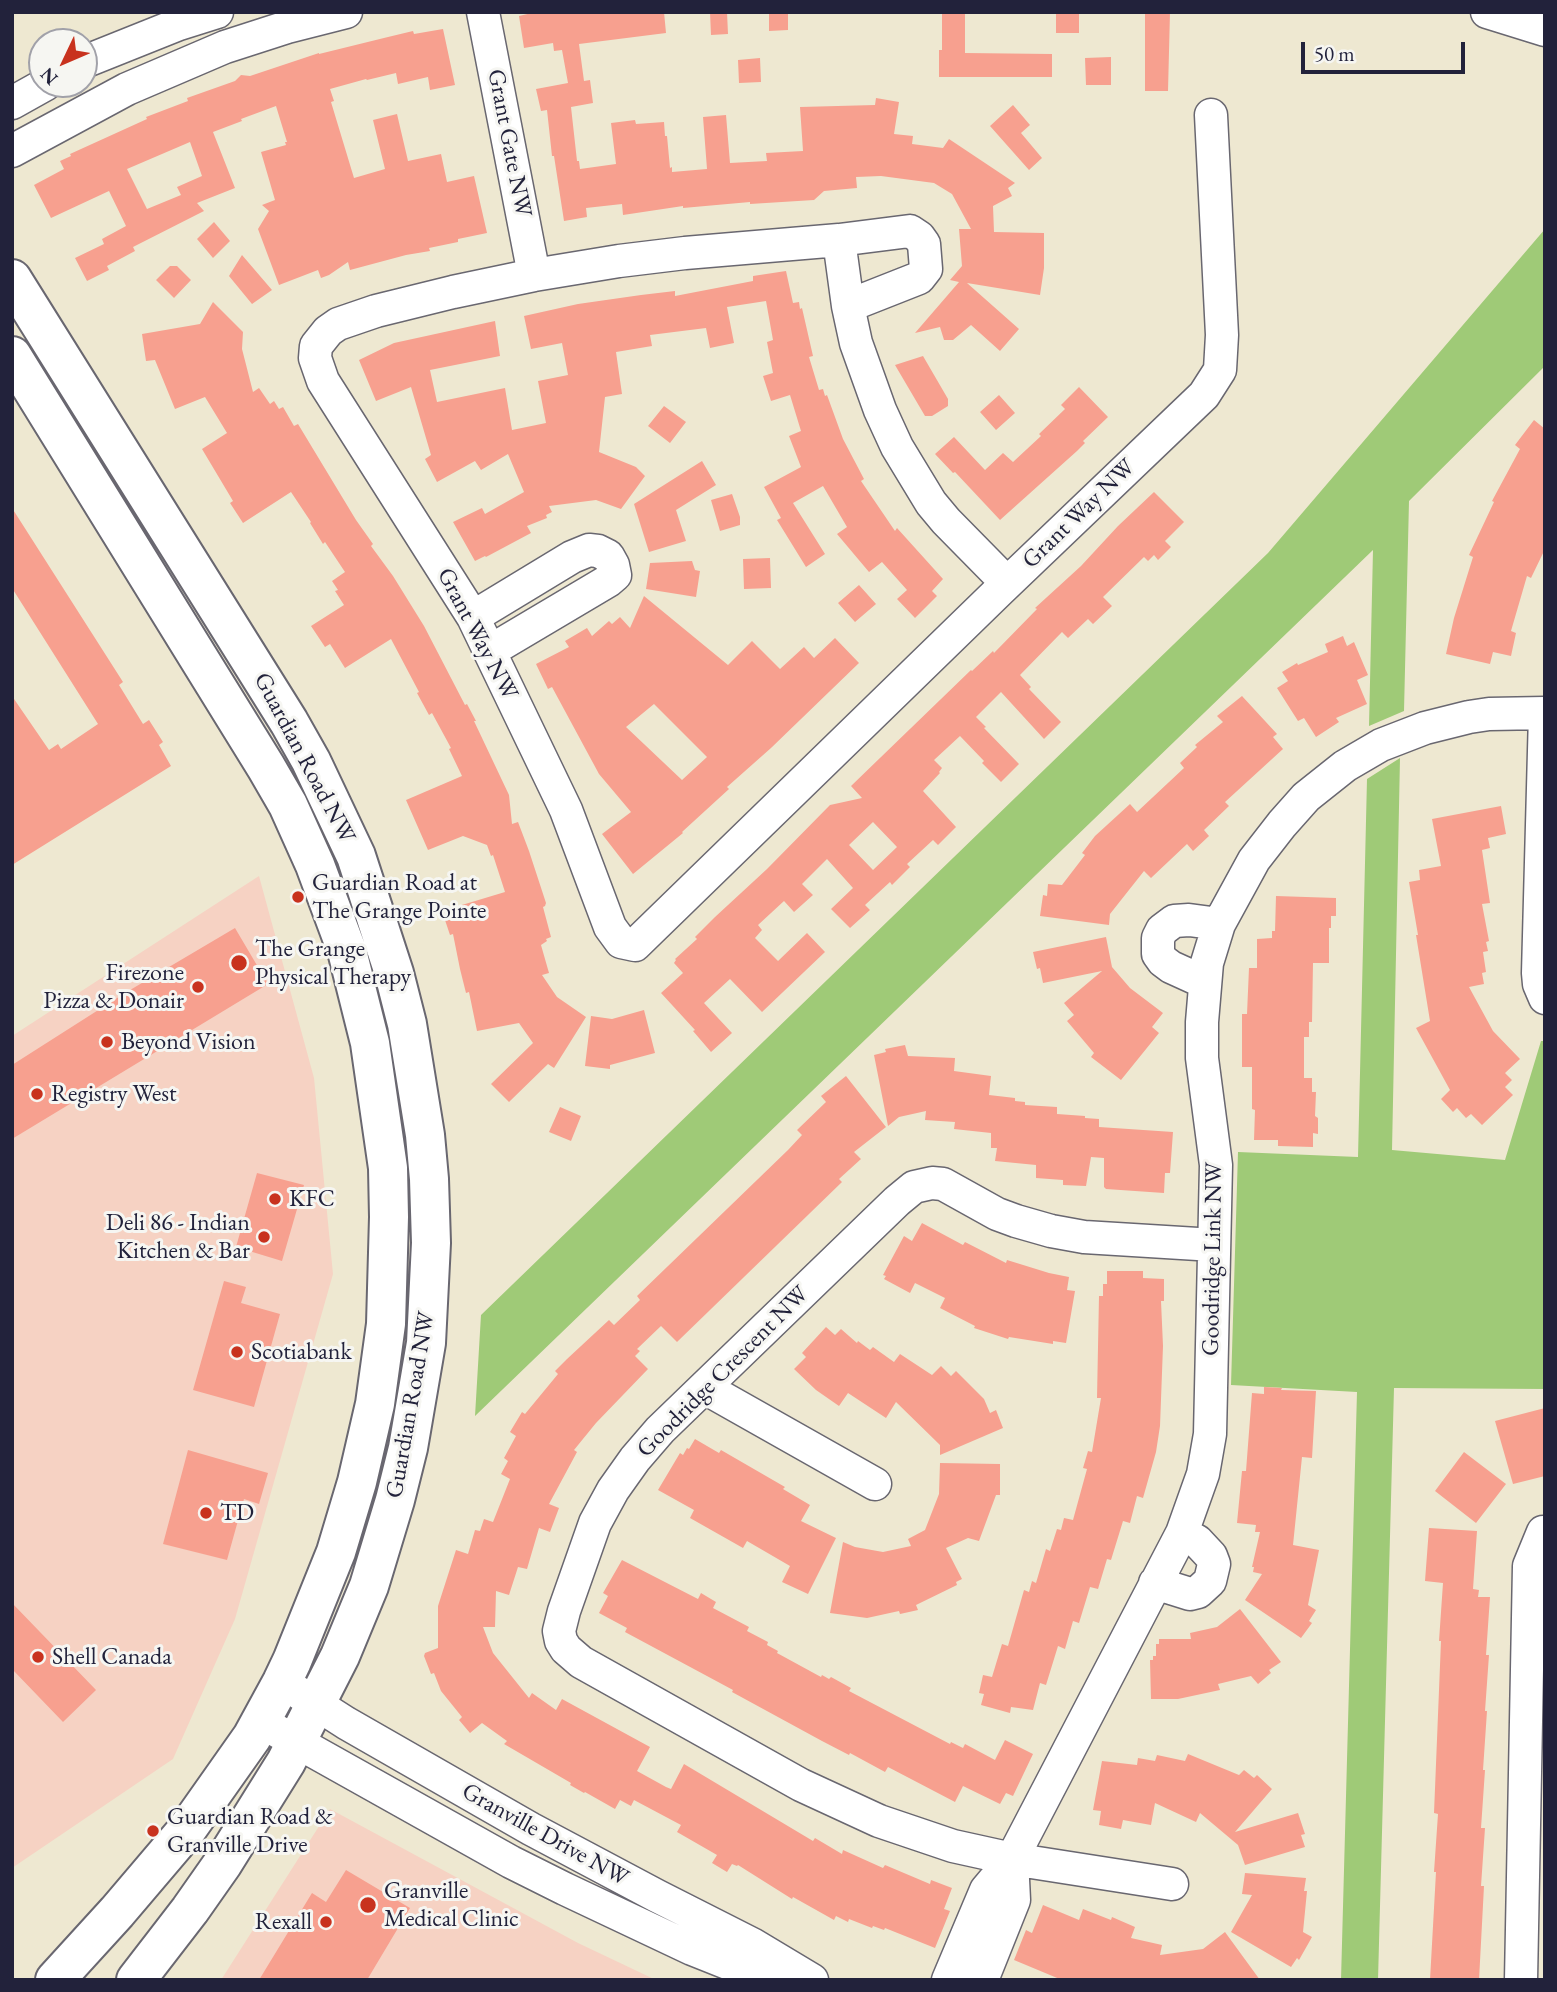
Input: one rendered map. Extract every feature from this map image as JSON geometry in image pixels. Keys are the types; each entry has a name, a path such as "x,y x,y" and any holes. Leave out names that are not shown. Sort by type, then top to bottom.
{"main road":[{"name":"Guardian Road NW","path":"12,279 261,676 311,761 356,856 391,962 407,1024 429,1179 431,1255 426,1343 408,1448 369,1586 340,1656 273,1783 223,1863 136,1980"},
{"name":"Guardian Road NW","path":"12,356 243,728 288,806 315,865 347,951 370,1043 388,1168 389,1266 385,1334 375,1404 346,1518 320,1593 282,1682 261,1722 186,1832 55,1980"},
{"path":"83,1980 96,1961 117,1912"}],"street":[{"path":"98,56 217,12"},
{"path":"12,151 127,89 225,47 346,12"},
{"name":"Grant Gate NW","path":"483,12 534,275"},
{"path":"1487,12 1543,23"},
{"path":"12,103 28,94"},
{"name":"Grant Way NW","path":"848,306 919,278 926,269 924,244 919,236 910,231 685,253 534,275 376,311 338,324 328,331 316,346 315,358 323,380 473,617 566,810 610,927 621,942 635,945 1204,395 1220,370 1222,335 1212,115"},
{"name":"Grant Way NW","path":"839,240 856,343 880,410 897,447 919,485 946,521 1007,583"},
{"path":"473,617 589,550 608,556 613,565 615,575 608,581 490,651"},
{"path":"1545,713 1538,973 1545,998"},
{"name":"Goodridge Link NW","path":"948,1980 986,1890 1012,1859 1182,1533 1203,1474 1210,1434 1216,1165 1202,1058 1204,982 1219,924 1254,860 1282,824 1306,797 1354,761 1407,734 1459,720 1489,714 1545,713"},
{"path":"1204,982 1163,961 1158,954 1158,938 1162,930 1174,921 1219,924"},
{"name":"Goodridge Crescent NW","path":"1012,1859 953,1846 911,1833 801,1786 581,1662 566,1650 561,1640 561,1620 604,1506 623,1475 648,1444 914,1187 932,1183 950,1186 998,1214 1016,1222 1051,1231 1084,1237 1214,1245"},
{"path":"705,1388 875,1484"},
{"path":"1521,1980 1529,1566 1543,1532"},
{"path":"1155,1583 1190,1594 1198,1592 1210,1581 1214,1564 1211,1556 1197,1541 1182,1533"},
{"name":"Granville Drive NW","path":"282,1682 315,1705 531,1829 752,1944 812,1980"},
{"name":"Granville Drive NW","path":"261,1722 511,1862 692,1949 771,1980"},
{"path":"982,1980 1014,1900 1012,1859 1172,1884"}],"shaded area":[{"path":"259,876 314,1078 333,1274 235,1619 173,1759 12,1868 12,1036"},
{"path":"330,1809 578,1943 656,1980 221,1980"}],"green space":[{"path":"1545,229 1545,366 1409,501 1404,711 1369,726 1373,550 475,1416 481,1315 1268,553"},
{"path":"1400,758 1392,1150 1505,1160 1541,1041 1545,1041 1545,1389 1394,1388 1378,1980 1341,1980 1357,1392 1231,1385 1238,1152 1358,1157 1367,779"}],"building":[{"path":"536,12 664,12 666,33 579,44 584,81 590,80 593,103 571,107 580,169 616,164 611,123 635,120 636,124 664,122 672,172 707,169 703,117 726,115 730,163 767,161 766,153 803,151 800,107 875,105 876,98 899,102 894,134 913,136 912,144 943,148 949,139 1015,183 1008,188 1012,196 993,206 994,232 1044,233 1044,268 1040,295 967,283 1019,329 1000,351 971,325 953,340 944,340 940,327 915,333 959,282 950,280 962,266 959,229 971,229 952,194 934,183 881,176 856,177 857,188 824,191 814,200 683,206 623,215 622,204 586,208 587,217 564,221 547,110 541,111 536,89 568,83 562,50 554,51 553,43 524,48 519,16"},
{"path":"710,12 727,12 728,34 711,35"},
{"path":"769,12 788,12 788,30 769,31"},
{"path":"942,12 965,12 965,53 1052,54 1052,77 939,77"},
{"path":"1056,12 1079,12 1079,33 1056,33"},
{"path":"1145,12 1170,12 1168,91 1145,91"},
{"path":"443,29 455,85 430,90 428,77 398,84 396,73 330,89 334,101 331,102 354,178 385,169 373,120 397,114 408,161 441,154 447,182 474,176 487,233 429,248 430,251 350,270 348,262 321,278 318,270 279,285 258,229 269,211 262,205 275,200 261,152 286,145 287,142 276,106 213,132 235,188 197,203 204,211 133,247 135,251 107,266 109,270 87,281 75,258 104,244 102,239 126,226 109,191 51,218 34,185 64,169 60,161 147,119 146,117 188,101 187,98 235,81 241,75 250,76 319,53 413,31 414,34","holes":["190,142 202,176 177,187 181,195 147,209 127,169"]},
{"path":"1111,57 1111,85 1086,85 1085,58"},
{"path":"760,58 761,82 739,83 738,60"},
{"path":"1013,105 1030,125 1021,133 1042,158 1029,170 990,126"},
{"path":"214,222 230,241 213,258 197,239"},
{"path":"242,255 272,290 252,304 229,276"},
{"path":"170,266 177,266 191,280 174,298 156,280"},
{"path":"786,271 793,303 799,302 800,309 802,308 813,356 809,357 819,390 823,389 825,396 827,395 843,439 864,479 861,481 895,531 897,528 943,579 932,591 937,596 915,618 897,599 907,590 882,562 869,572 837,534 847,527 823,486 793,503 825,554 806,567 777,520 781,518 764,487 801,467 789,436 801,431 790,395 771,401 763,376 773,373 767,342 773,340 766,301 727,307 734,343 710,348 706,328 650,335 652,346 616,352 622,394 605,397 599,452 636,467 645,476 621,509 596,500 549,506 552,512 546,515 547,518 527,526 531,533 475,561 453,522 482,508 485,514 524,492 508,454 481,470 475,461 437,482 425,459 431,455 411,387 376,401 359,360 394,343 495,321 500,356 430,370 437,402 505,388 512,430 546,423 538,381 568,375 562,343 531,349 524,316 578,304 641,295 675,291 675,296 753,281 753,276"},
{"path":"213,302 243,332 242,349 253,392 259,388 270,404 274,401 279,409 283,407 294,426 298,424 373,544 371,546 424,626 476,721 509,795 512,824 518,822 546,903 543,907 551,937 541,945 549,973 542,975 557,997 586,1017 554,1068 548,1064 509,1102 491,1084 533,1043 519,1023 477,1031 453,934 450,935 442,911 505,892 493,855 491,856 487,845 463,836 428,850 406,800 462,776 449,749 451,748 432,713 429,715 391,639 345,668 330,644 325,647 311,626 344,605 332,581 345,572 325,542 323,544 291,492 243,523 202,449 227,433 205,397 175,409 155,360 146,361 142,334 200,324"},
{"path":"923,356 948,399 948,406 932,416 925,416 895,365"},
{"path":"1079,387 1108,417 1083,441 1085,443 1077,451 1000,520 935,454 954,437 985,470 1003,453 1013,462 1065,409 1061,405"},
{"path":"999,395 1015,413 996,430 980,412"},
{"path":"664,406 686,422 670,443 648,426"},
{"path":"1534,420 1545,429 1545,549 1531,578 1527,576 1511,631 1516,633 1511,656 1493,652 1490,664 1446,654 1473,557 1469,555 1494,502 1492,501 1520,449 1515,445"},
{"path":"702,461 716,485 676,510 686,541 649,552 634,504"},
{"path":"1154,492 1184,522 1165,541 1171,547 1158,560 1154,555 1148,561 1144,557 1103,597 1112,606 1093,624 1088,619 1068,638 1062,632 1020,675 1031,687 1029,689 1061,722 1044,739 1001,692 976,717 1019,764 1001,782 960,736 934,760 942,768 923,791 956,827 938,845 933,840 907,864 910,867 892,885 890,882 865,905 870,910 850,928 831,909 853,888 827,859 802,884 813,895 794,912 784,901 758,925 762,930 755,938 778,961 807,933 825,952 762,1012 730,979 704,1003 732,1033 711,1052 661,993 683,973 674,963 675,959 830,805 862,798 851,786 971,670 993,651 994,653 1037,609 1035,608 1081,566","holes":["873,822 897,847 873,870 849,845"]},
{"path":"732,494 740,525 720,531 711,500"},
{"path":"12,508 123,682 119,685 143,724 149,720 163,742 159,745 171,766 12,865 12,696 49,750 58,744 61,749 98,724 12,588"},
{"path":"770,558 771,588 744,589 743,559"},
{"path":"692,561 695,570 700,571 696,597 646,589 650,563"},
{"path":"859,585 876,604 855,622 838,603"},
{"path":"644,596 728,665 752,641 780,669 804,647 814,658 835,638 859,663 727,787 729,789 683,833 633,874 602,834 631,812 599,774 552,687 548,689 536,664 569,647 565,641 587,628 592,636 609,621 612,624 620,617 630,628","holes":["654,704 707,757 682,780 626,727"]},
{"path":"1343,636 1347,646 1354,642 1368,675 1357,680 1367,704 1336,718 1339,722 1316,737 1304,718 1298,721 1277,688 1288,681 1282,672 1297,663 1298,665 1328,652 1325,644"},
{"path":"1242,696 1277,734 1273,737 1283,749 1225,802 1229,806 1204,830 1209,836 1193,851 1187,844 1151,878 1144,871 1110,914 1109,925 1040,916 1043,895 1047,896 1048,884 1062,885 1085,855 1082,853 1095,836 1130,804 1137,812 1184,768 1180,763 1197,747 1195,745 1223,722 1217,716"},
{"path":"1501,806 1506,834 1488,838 1490,848 1482,850 1490,903 1482,904 1489,941 1486,942 1488,951 1483,952 1486,972 1482,973 1484,984 1469,987 1493,1031 1520,1059 1505,1073 1512,1080 1505,1087 1513,1095 1482,1125 1471,1114 1466,1118 1457,1108 1453,1112 1441,1099 1450,1090 1416,1028 1430,1021 1409,882 1420,880 1419,870 1441,866 1432,819"},
{"path":"1276,896 1336,898 1336,916 1331,916 1329,928 1329,963 1313,963 1312,1022 1309,1022 1309,1037 1304,1037 1304,1078 1312,1078 1312,1092 1316,1092 1315,1116 1318,1118 1318,1134 1313,1133 1313,1147 1278,1146 1278,1140 1254,1140 1252,1067 1242,1067 1242,1014 1247,1014 1249,968 1257,968 1257,939 1272,938 1272,931 1275,931"},
{"path":"235,928 268,984 12,1139 12,1065 125,993"},
{"path":"1106,937 1112,967 1130,988 1163,1013 1152,1027 1159,1033 1121,1080 1091,1057 1094,1053 1067,1021 1074,1015 1064,1003 1102,971 1043,983 1033,952"},
{"path":"644,1010 655,1053 610,1065 610,1069 585,1066 591,1016 612,1019"},
{"path":"905,1045 908,1056 955,1058 954,1071 991,1076 989,1095 1015,1098 1015,1101 1025,1102 1025,1105 1057,1107 1057,1114 1099,1119 1099,1127 1173,1132 1170,1173 1165,1173 1164,1193 1106,1189 1104,1158 1091,1157 1086,1186 1063,1185 1063,1180 1036,1178 1036,1165 995,1161 997,1148 991,1148 991,1133 954,1129 955,1122 925,1120 926,1111 899,1117 888,1126 874,1055 886,1052 885,1049"},
{"path":"846,1076 886,1127 854,1152 861,1159 839,1179 842,1182 677,1342 661,1326 637,1349 640,1351 635,1356 648,1369 574,1450 577,1452 549,1504 559,1508 550,1532 539,1528 527,1569 518,1567 509,1595 496,1591 495,1627 483,1627 493,1653 529,1698 532,1693 556,1710 562,1699 650,1747 637,1771 671,1789 684,1764 813,1841 815,1838 842,1854 843,1850 883,1868 885,1865 930,1884 931,1880 952,1888 944,1909 950,1911 935,1948 885,1928 872,1928 836,1916 834,1920 793,1897 792,1899 738,1865 732,1864 727,1872 712,1863 717,1855 677,1832 681,1825 634,1800 631,1806 620,1800 615,1809 504,1744 507,1741 482,1723 470,1733 459,1720 462,1717 441,1691 424,1656 425,1653 438,1648 438,1606 456,1550 468,1554 475,1530 480,1531 484,1519 493,1522 510,1479 501,1474 508,1461 504,1458 516,1436 510,1432 522,1412 525,1414 558,1374 555,1371 567,1359 609,1320 614,1325 640,1300 637,1296 788,1150 802,1135 797,1130 826,1102 821,1096"},
{"path":"560,1107 581,1116 571,1141 549,1132"},
{"path":"257,1173 304,1185 282,1261 236,1247"},
{"path":"922,1223 963,1245 965,1242 1006,1263 1007,1260 1069,1277 1067,1290 1075,1291 1066,1343 1008,1339 974,1328 975,1326 940,1308 945,1298 915,1283 910,1293 884,1279 886,1276 883,1275 904,1236 912,1241"},
{"path":"1107,1271 1143,1271 1143,1278 1164,1279 1164,1301 1161,1301 1163,1346 1160,1426 1156,1452 1143,1498 1137,1496 1130,1523 1123,1521 1111,1560 1107,1559 1098,1589 1090,1587 1079,1623 1073,1621 1065,1649 1058,1646 1046,1685 1040,1683 1033,1710 1011,1707 1010,1713 981,1705 984,1694 979,1693 983,1675 992,1677 1002,1644 1008,1646 1024,1590 1029,1592 1032,1581 1036,1583 1046,1549 1050,1551 1057,1529 1061,1530 1064,1518 1073,1520 1087,1469 1083,1468 1088,1451 1092,1452 1101,1398 1097,1398 1099,1296 1103,1296 1103,1284 1107,1284"},
{"name":"Scotiabank","path":"224,1281 246,1287 241,1303 280,1314 254,1407 193,1390"},
{"path":"826,1327 835,1335 841,1329 857,1343 858,1341 870,1350 873,1347 894,1362 900,1354 932,1375 941,1366 951,1376 956,1371 984,1399 990,1413 996,1410 1003,1428 940,1455 940,1445 896,1402 886,1418 848,1393 839,1406 816,1390 794,1369 806,1357 802,1353"},
{"path":"1264,1387 1316,1391 1312,1458 1302,1457 1293,1545 1319,1550 1308,1605 1316,1610 1309,1621 1312,1623 1301,1638 1245,1600 1262,1574 1253,1572 1252,1567 1260,1532 1255,1532 1256,1525 1237,1523 1242,1471 1246,1471 1252,1393 1264,1394"},
{"path":"1545,1408 1545,1476 1513,1484 1495,1421"},
{"path":"695,1439 719,1453 721,1450 785,1487 783,1489 810,1505 801,1521 836,1538 808,1594 782,1582 790,1566 747,1541 743,1548 690,1518 694,1510 658,1490 680,1453 683,1455"},
{"name":"TD","path":"188,1450 268,1473 259,1504 244,1499 227,1560 163,1544"},
{"path":"1464,1452 1506,1484 1476,1523 1435,1491"},
{"path":"940,1463 1000,1464 1000,1495 996,1495 979,1541 968,1538 946,1548 962,1579 956,1582 957,1585 916,1605 918,1610 867,1618 830,1613 843,1542 883,1552 911,1546 908,1539 925,1530 939,1494"},
{"path":"1429,1528 1477,1531 1473,1589 1479,1590 1478,1597 1490,1597 1481,1828 1485,1828 1479,1980 1430,1980 1438,1814 1434,1813 1443,1583 1425,1581"},
{"path":"622,1560 698,1599 701,1593 716,1602 713,1608 749,1627 747,1631 768,1642 767,1645 778,1651 777,1653 821,1677 831,1677 851,1688 849,1691 950,1744 951,1742 963,1748 965,1744 995,1760 1005,1740 1033,1754 1013,1796 1006,1793 1000,1804 963,1786 955,1802 888,1767 885,1772 850,1753 849,1755 625,1632 627,1628 599,1613 608,1596 603,1593"},
{"name":"Shell Canada","path":"12,1603 96,1690 63,1722 12,1669"},
{"path":"1240,1609 1281,1662 1269,1670 1271,1673 1258,1684 1251,1676 1218,1684 1220,1690 1178,1699 1151,1699 1150,1660 1156,1656 1159,1639 1191,1639 1190,1633 1217,1627"},
{"path":"1188,1754 1239,1775 1244,1770 1254,1778 1257,1775 1272,1789 1235,1832 1298,1813 1305,1834 1301,1835 1305,1847 1245,1865 1238,1845 1200,1813 1196,1822 1155,1803 1151,1825 1123,1820 1121,1829 1099,1825 1101,1811 1093,1810 1102,1761 1137,1765 1138,1758 1155,1761 1157,1755 1185,1761"},
{"name":"Rexall","path":"346,1870 410,1908 367,1980 259,1980 312,1893 326,1902"},
{"path":"1245,1873 1306,1878 1303,1932 1312,1937 1299,1960 1297,1958 1291,1967 1231,1932 1252,1895 1242,1894"},
{"path":"1043,1905 1079,1920 1083,1909 1111,1920 1112,1917 1135,1927 1131,1938 1162,1945 1160,1955 1203,1949 1225,1932 1260,1980 1062,1980 1014,1960 1026,1930 1032,1933"}],"place":[{"name":"Guardian Road at The Grange Pointe","path":"298,897"},
{"name":"The Grange Physical Therapy","path":"239,963"},
{"name":"Firezone Pizza & Donair","path":"198,987"},
{"name":"Beyond Vision","path":"107,1042"},
{"name":"Registry West","path":"37,1094"},
{"name":"KFC","path":"275,1199"},
{"name":"Deli 86 - Indian Kitchen & Bar","path":"264,1237"},
{"name":"Scotiabank","path":"237,1352"},
{"name":"TD","path":"206,1513"},
{"name":"Shell Canada","path":"38,1657"},
{"name":"Guardian Road & Granville Drive","path":"153,1831"},
{"name":"Granville Medical Clinic","path":"368,1905"},
{"name":"Rexall","path":"326,1922"}]}
